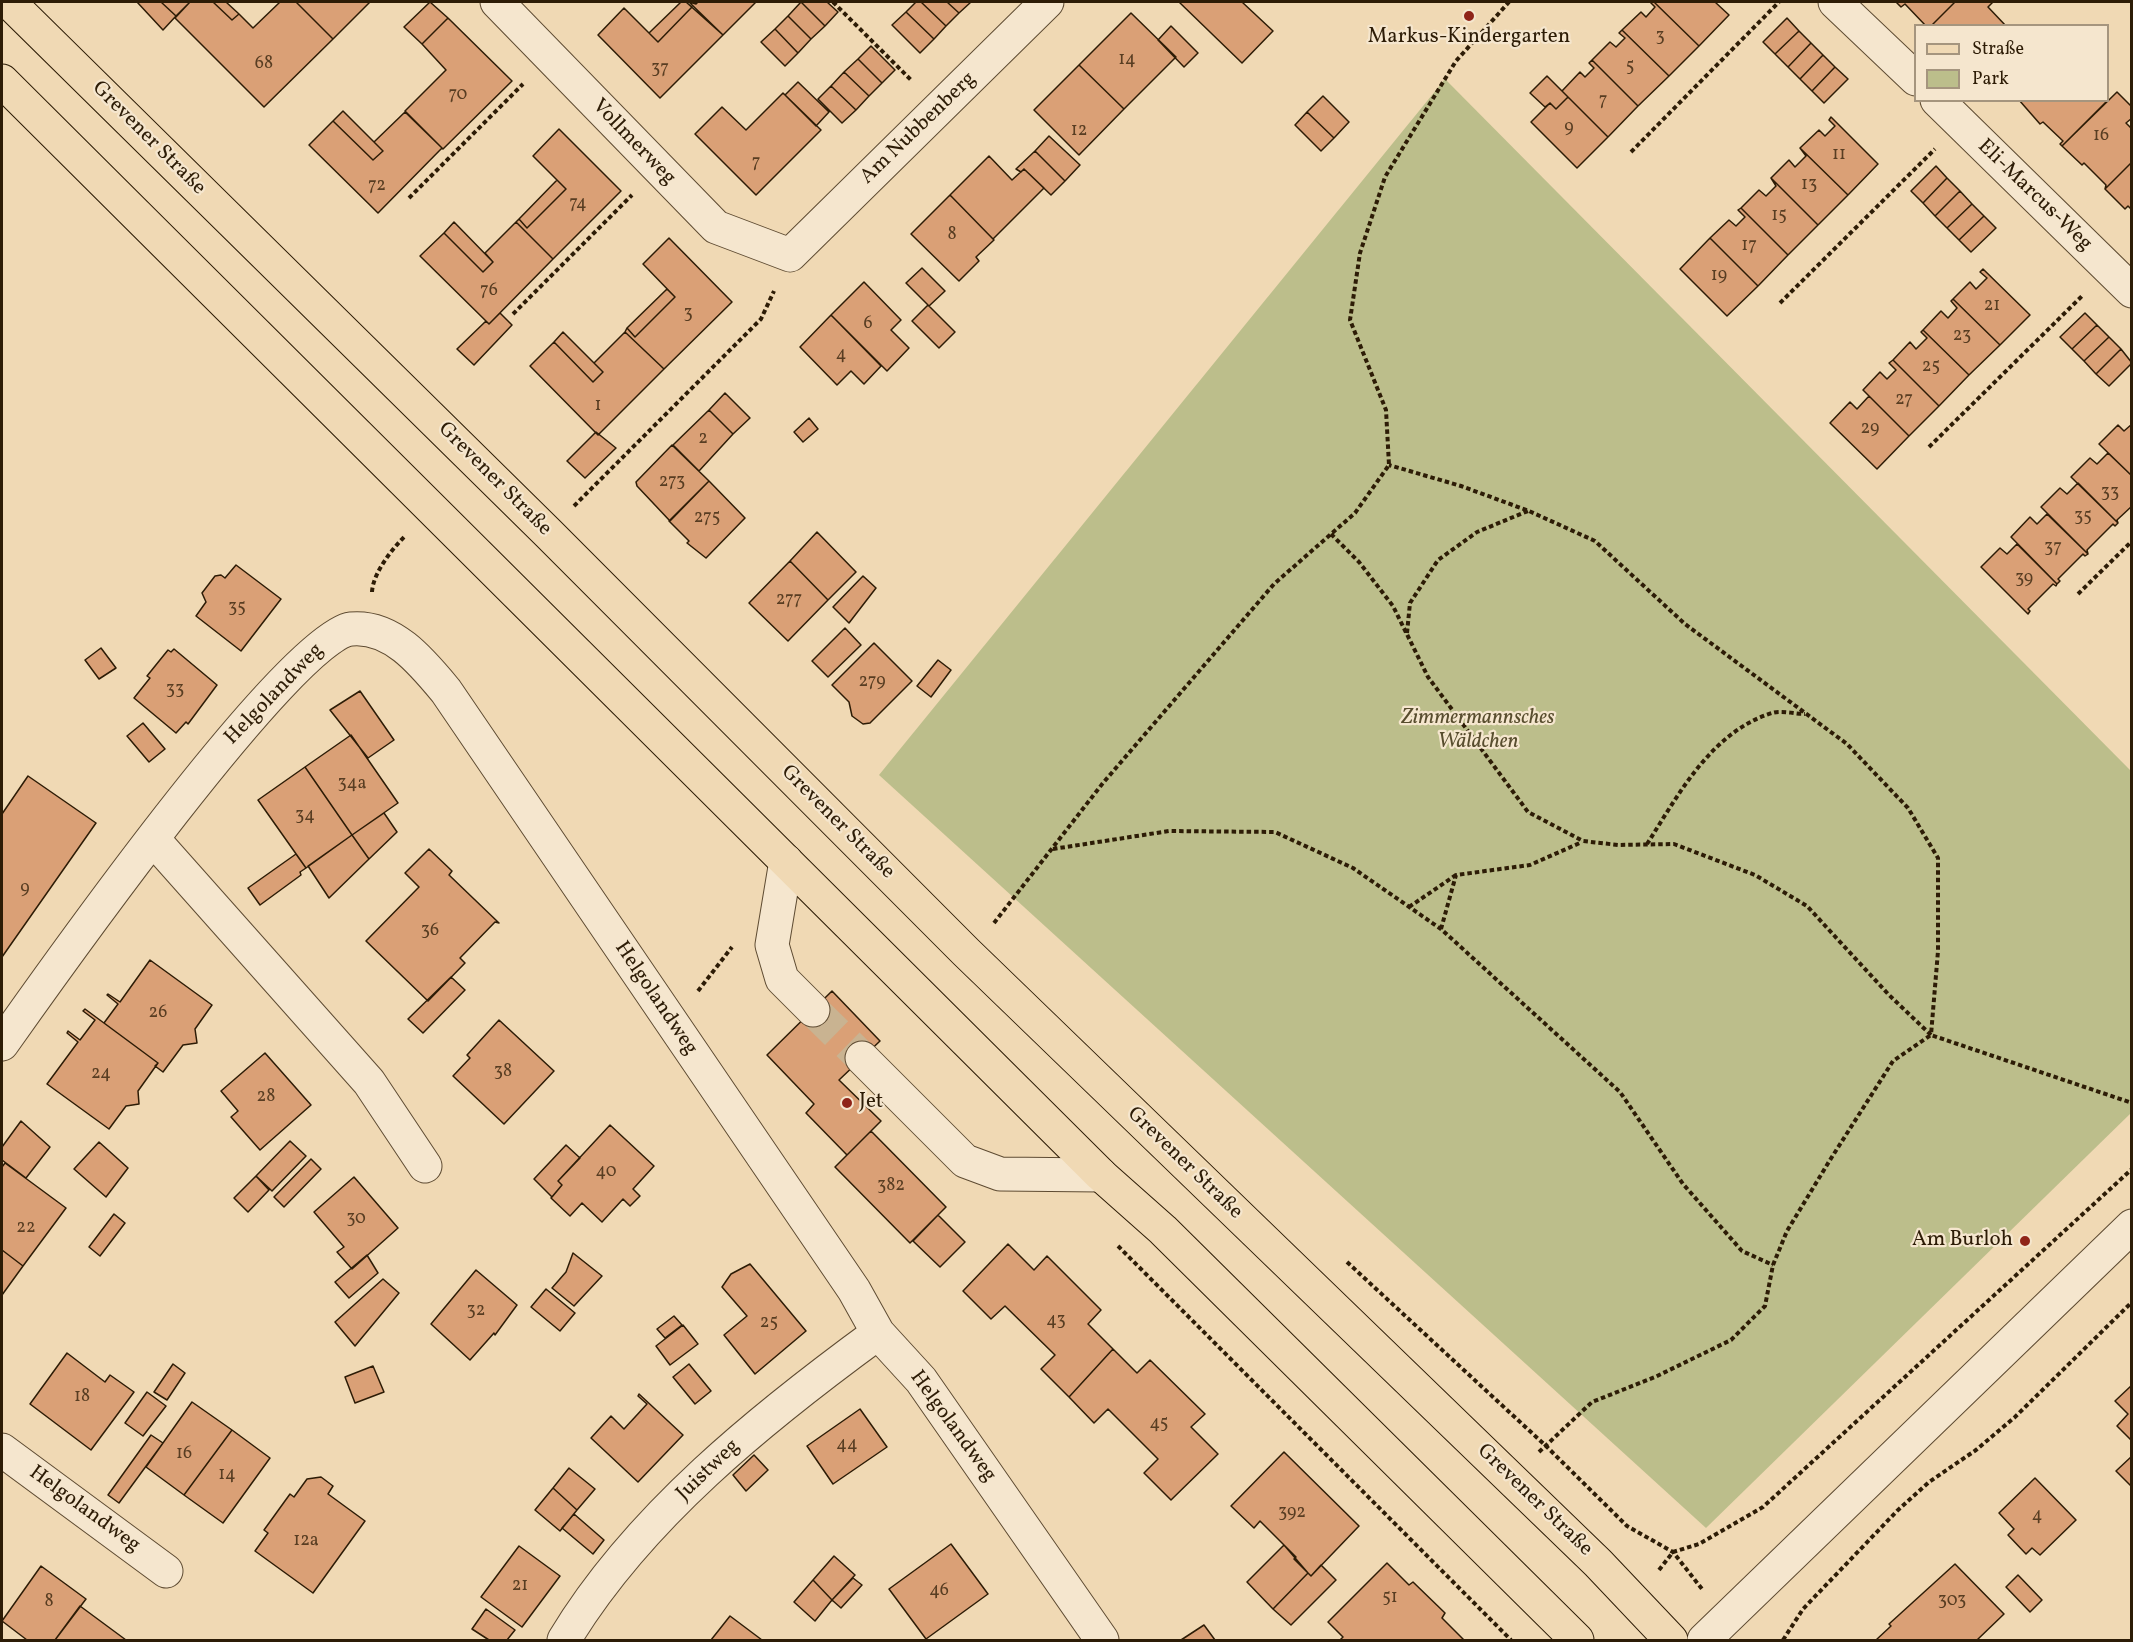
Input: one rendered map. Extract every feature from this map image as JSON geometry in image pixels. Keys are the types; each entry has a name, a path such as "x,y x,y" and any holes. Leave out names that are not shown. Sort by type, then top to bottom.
{"main road":[{"name":"Grevener Straße","path":"9,2 548,533 966,952 1598,1563 1671,1641"},
{"path":"2,81 1101,1174 1163,1230 1576,1641"}],"street":[{"name":"Vollmerweg","path":"497,2 716,227 790,255"},
{"name":"Am Nubbenberg","path":"790,255 1047,2"},
{"path":"1835,2 1914,77"},
{"name":"Eli-Marcus-Weg","path":"1939,102 2120,280"},
{"name":"Helgolandweg","path":"2,1044 153,839 230,741 306,657 348,629 370,629 398,642 425,666 446,691 854,1290 878,1333 921,1380 1102,1641"},
{"path":"153,839 369,1082 425,1166"},
{"path":"786,861 772,945 782,979 813,1010"},
{"path":"862,1058 965,1161 1000,1174 1101,1174"},
{"path":"1704,1641 2132,1226"},
{"name":"Juistweg","path":"569,1639 599,1590 642,1539 698,1480 804,1387 878,1333"},
{"name":"Helgolandweg","path":"2,1450 166,1570"}],"path":[{"path":"833,2 939,110"},
{"path":"1003,932 994,923 1103,783 1274,584 1355,513 1389,465 1386,410 1350,320 1360,253 1385,177 1456,60 1509,2"},
{"path":"1631,152 1779,2"},
{"path":"409,198 550,57"},
{"path":"1780,303 1961,124"},
{"path":"513,314 658,169"},
{"path":"572,509 761,319 790,255"},
{"path":"1929,447 2120,280"},
{"path":"1389,465 1461,486 1529,511 1595,541 1685,624 1846,744 1908,808 1938,858 1938,951 1931,1035"},
{"path":"1407,633 1410,603 1438,560 1477,532 1529,511"},
{"path":"370,629 372,583 396,545 411,530"},
{"path":"1331,534 1359,562 1393,606 1428,677 1527,812 1583,842"},
{"path":"2078,594 2132,541"},
{"path":"1647,844 1695,768 1745,725 1774,712 1805,714"},
{"path":"1051,849 1169,831 1275,832 1353,868 1441,929 1620,1092 1683,1184 1742,1251 1773,1265"},
{"path":"1408,907 1456,875 1530,865 1583,842 1674,844 1755,875 1807,906 1889,995 1931,1035 2132,1102"},
{"path":"1441,929 1456,875"},
{"path":"672,1023 736,942"},
{"path":"1512,1481 1592,1402 1655,1377 1731,1340 1765,1306 1773,1265 1793,1221 1893,1061 1931,1035"},
{"path":"1340,1255 1546,1446 1631,1529 1673,1552 1698,1544 1762,1507 2132,1169"},
{"path":"1783,1641 1803,1609 1897,1511 1929,1482 1976,1450 2015,1417 2132,1302"}],"green space":[{"name":"Zimmermannsches Wäldchen","path":"1445,79 2131,771 2131,1113 1706,1528 879,775"}],"building":[{"path":"137,2 161,2 176,16 163,30"},
{"path":"161,2 188,2 189,3 176,16"},
{"path":"190,2 213,2 232,20 239,14 253,28 280,2 296,2 333,39 264,107 175,18"},
{"path":"213,2 226,2 239,14 232,20"},
{"path":"296,2 370,2 333,39"},
{"path":"430,2 448,18 422,44 404,27"},
{"path":"681,2 686,2 692,7 658,42 649,33"},
{"path":"689,2 696,4 698,2 756,2 723,35"},
{"path":"801,2 827,2 838,12 825,26"},
{"path":"801,2 825,26 811,39 788,16"},
{"path":"916,2 921,2 946,26 934,39 906,12"},
{"path":"921,2 947,2 959,13 946,26"},
{"path":"947,2 971,2 959,13"},
{"path":"1179,2 1242,2 1273,31 1242,63"},
{"path":"1650,2 1654,2 1699,46 1669,76 1622,30 1641,12 1646,17 1655,7"},
{"path":"1654,2 1715,2 1729,15 1699,46"},
{"path":"1896,2 1955,2 1933,24 1924,24 1905,4 1901,7"},
{"path":"1955,2 1993,2 1988,7 2004,24 1933,24"},
{"path":"692,7 723,35 660,98 598,35 624,8 658,42"},
{"path":"906,12 934,39 920,53 892,25"},
{"path":"1131,13 1176,57 1124,109 1079,65"},
{"path":"788,16 811,39 798,53 775,29"},
{"path":"448,18 512,81 443,149 405,111 446,70 422,44"},
{"path":"1787,18 1799,31 1775,54 1763,42"},
{"path":"1171,26 1198,53 1184,67 1158,40"},
{"path":"775,29 798,53 785,66 761,42"},
{"path":"1622,30 1669,76 1638,106 1592,60 1610,42 1616,47 1625,38 1619,33"},
{"path":"1799,31 1811,43 1788,67 1775,54"},
{"path":"1811,43 1823,55 1800,79 1788,67"},
{"path":"871,46 895,70 882,83 858,59"},
{"path":"1823,55 1835,67 1812,91 1800,79"},
{"path":"858,59 882,83 869,96 844,72"},
{"path":"1592,60 1638,106 1608,137 1562,91 1580,72 1585,77 1594,68 1589,63"},
{"path":"1079,65 1124,109 1079,155 1034,110"},
{"path":"1835,67 1848,79 1824,103 1812,91"},
{"path":"844,72 869,96 856,110 831,86"},
{"path":"1547,76 1568,97 1556,109 1550,103 1545,107 1530,93"},
{"path":"798,82 829,112 816,126 785,95"},
{"path":"831,86 856,110 842,123 818,99"},
{"path":"2117,92 2132,107 2132,118 2126,123 2132,129 2132,162 2105,189 2106,185 2084,163 2082,165 2062,146"},
{"path":"783,93 821,130 756,195 695,134 722,107 746,130"},
{"path":"1323,96 1349,122 1334,138 1307,112"},
{"path":"1568,97 1608,137 1577,168 1531,122 1550,103 1556,109"},
{"path":"2021,102 2106,102 2062,146 2060,144 2063,141 2043,122 2040,124"},
{"path":"343,111 383,151 373,160 333,121"},
{"path":"405,112 442,148 378,213 309,145 333,121 373,160 383,151 374,142"},
{"path":"1307,112 1334,138 1321,151 1295,125"},
{"path":"1831,117 1878,164 1848,195 1800,148 1819,130 1825,136 1835,126 1829,120"},
{"path":"559,129 621,191 553,259 516,222 519,219 527,228 566,189 533,156"},
{"path":"1049,136 1080,165 1065,181 1035,151"},
{"path":"1800,148 1848,195 1818,225 1771,178 1789,160 1795,167 1806,156"},
{"path":"1035,151 1065,181 1051,195 1024,169 1021,172 1016,169"},
{"path":"989,156 1012,180 1024,169 1044,188 993,239 950,195"},
{"path":"2132,162 2132,210 2128,206 2125,209 2105,189"},
{"path":"1936,166 1947,178 1923,203 1911,191"},
{"path":"1771,178 1818,225 1788,255 1741,208 1759,190 1766,196 1776,186"},
{"path":"1947,178 1960,191 1935,216 1923,203"},
{"path":"557,180 566,189 527,228 519,219"},
{"path":"1960,191 1972,204 1947,228 1935,216"},
{"path":"950,195 994,240 976,257 979,261 959,281 911,234"},
{"path":"1972,204 1984,216 1959,240 1947,228"},
{"path":"1741,208 1788,255 1758,286 1710,238 1729,220 1736,226 1745,217 1738,210"},
{"path":"1984,216 1996,228 1971,252 1959,240"},
{"path":"454,222 493,262 483,272 444,233"},
{"path":"516,222 553,259 489,324 420,256 444,233 483,272 493,262 485,253"},
{"path":"669,238 732,302 664,369 625,332 627,328 635,337 675,297 643,264"},
{"path":"1710,238 1758,286 1727,316 1680,269"},
{"path":"922,268 945,291 929,306 906,283"},
{"path":"1983,269 2030,315 2000,345 1953,299 1970,282 1976,289 1987,278 1980,272"},
{"path":"864,282 901,320 891,330 909,348 887,371 831,315"},
{"path":"667,289 675,297 635,337 627,328"},
{"path":"1953,299 2000,345 1969,375 1923,330 1941,311 1948,318 1957,308 1951,301"},
{"path":"928,305 955,332 939,348 912,321"},
{"path":"500,313 512,325 474,365 457,349 486,321 489,324"},
{"path":"2085,313 2097,325 2072,349 2060,337"},
{"path":"831,315 881,366 864,384 851,371 837,385 800,347"},
{"path":"2097,325 2109,337 2084,361 2072,349"},
{"path":"1923,330 1969,375 1939,406 1893,360 1910,342 1916,349 1927,338 1921,332"},
{"path":"563,332 603,372 593,382 554,342"},
{"path":"625,332 664,369 598,435 530,366 554,342 593,382 603,372 594,363"},
{"path":"2109,337 2121,349 2096,374 2084,361"},
{"path":"2121,349 2132,363 2109,386 2096,374"},
{"path":"1893,360 1939,406 1909,436 1863,390 1880,372 1887,379 1896,370 1889,363"},
{"path":"725,393 750,418 733,434 709,410"},
{"path":"1869,396 1909,436 1877,469 1830,423 1850,402 1857,409"},
{"path":"709,410 733,434 699,471 673,445"},
{"path":"809,418 818,429 803,442 794,432"},
{"path":"2132,424 2132,476 2099,444 2118,425 2124,431"},
{"path":"596,432 616,448 585,478 567,461"},
{"path":"672,445 709,481 670,521 637,486 636,482"},
{"path":"2108,453 2132,476 2132,506 2117,520 2118,523 2071,477 2090,458 2097,464"},
{"path":"709,481 745,518 706,558 687,543 689,541 669,521"},
{"path":"2078,483 2118,523 2115,526 2113,524 2087,550 2088,554 2041,507 2060,488 2067,494"},
{"path":"2047,514 2088,554 2085,556 2083,554 2058,579 2060,581 2057,584 2011,537 2030,517 2037,524"},
{"path":"817,532 856,572 828,600 790,561"},
{"path":"2017,544 2057,584 2056,586 2053,584 2028,609 2030,611 2028,614 1981,567 2000,548 2007,554"},
{"path":"790,561 828,600 788,641 749,603"},
{"path":"236,565 281,599 241,651 196,616 206,602 202,593 215,576 221,575 225,578"},
{"path":"863,576 876,588 849,623 833,607"},
{"path":"845,628 861,645 828,677 812,661"},
{"path":"874,643 912,681 870,723 863,724 852,716 849,702 832,685"},
{"path":"101,648 116,668 99,679 85,660"},
{"path":"174,649 217,685 188,724 186,722 176,733 134,698 150,678 147,676 168,650 171,652"},
{"path":"938,660 951,670 931,697 917,686"},
{"path":"360,691 394,740 368,758 330,710"},
{"path":"143,723 165,749 149,762 127,736"},
{"path":"351,735 398,803 352,835 305,767"},
{"path":"305,767 352,835 306,868 258,800"},
{"path":"28,776 96,823 2,957 2,814"},
{"path":"384,813 397,832 369,859 352,835"},
{"path":"352,835 369,859 329,898 308,866"},
{"path":"429,849 452,871 449,875 499,923 495,922 460,958 465,963 428,1001 366,941 419,887 405,873"},
{"path":"296,854 306,868 300,872 301,875 260,905 248,888"},
{"path":"150,960 212,1005 195,1029 197,1043 183,1045 163,1072 155,1066 158,1063 104,1023 118,1004 107,995 120,1002"},
{"path":"451,977 465,990 423,1033 408,1019"},
{"path":"832,991 880,1041 839,1080 881,1121 847,1155 806,1113 814,1104 767,1055"},
{"path":"85,1009 158,1063 138,1091 139,1104 126,1106 109,1129 47,1084 78,1042 67,1033 68,1031 80,1040 95,1020 83,1011"},
{"path":"499,1020 554,1071 504,1124 453,1076 470,1058 467,1055"},
{"path":"265,1053 311,1105 260,1150 231,1117 238,1111 221,1091"},
{"path":"21,1121 50,1147 26,1178 2,1160 2,1147"},
{"path":"610,1125 654,1166 633,1189 640,1196 630,1206 623,1199 602,1222 582,1203 570,1216 551,1198 562,1185 558,1181"},
{"path":"871,1131 946,1207 910,1243 835,1167"},
{"path":"290,1141 306,1156 272,1191 256,1176"},
{"path":"99,1142 128,1168 106,1197 74,1169"},
{"path":"566,1145 580,1158 558,1181 562,1185 552,1197 534,1179"},
{"path":"311,1159 321,1169 284,1207 274,1197"},
{"path":"5,1163 66,1208 23,1266 2,1250 2,1167"},
{"path":"256,1176 269,1190 248,1212 234,1198"},
{"path":"354,1177 398,1228 352,1269 337,1252 344,1247 314,1212"},
{"path":"114,1214 125,1223 100,1256 89,1247"},
{"path":"938,1215 965,1242 940,1267 913,1241"},
{"path":"1008,1244 1034,1270 1047,1256 1101,1310 1088,1324 1113,1349 1069,1397 1041,1369 1055,1355 1005,1306 991,1319 963,1291"},
{"path":"2,1250 23,1266 2,1295"},
{"path":"573,1253 602,1276 574,1306 552,1288 566,1272"},
{"path":"367,1255 378,1273 349,1298 335,1282"},
{"path":"750,1264 806,1331 755,1374 724,1335 747,1316 722,1287 731,1274"},
{"path":"476,1270 517,1305 495,1335 494,1333 470,1360 431,1324"},
{"path":"383,1279 399,1293 355,1346 335,1322"},
{"path":"546,1289 575,1313 560,1331 531,1307"},
{"path":"674,1316 682,1325 665,1338 657,1329"},
{"path":"683,1325 698,1344 670,1365 656,1346"},
{"path":"1113,1349 1137,1373 1150,1360 1205,1414 1191,1427 1218,1454 1171,1500 1144,1473 1158,1459 1108,1409 1094,1423 1069,1397"},
{"path":"67,1353 105,1382 110,1375 134,1392 91,1450 30,1404"},
{"path":"173,1364 185,1373 167,1400 154,1392"},
{"path":"689,1364 711,1391 695,1404 673,1377"},
{"path":"373,1366 384,1392 355,1403 345,1377"},
{"path":"2132,1385 2132,1441 2117,1426 2128,1414 2115,1401"},
{"path":"147,1392 166,1406 143,1436 125,1423"},
{"path":"639,1394 683,1435 638,1482 591,1438 611,1416 624,1429 647,1404 638,1396"},
{"path":"192,1402 232,1430 184,1495 146,1467"},
{"path":"860,1409 887,1447 833,1484 807,1446"},
{"path":"232,1430 270,1458 223,1523 184,1495"},
{"path":"151,1435 163,1443 119,1503 108,1495"},
{"path":"1284,1452 1359,1526 1311,1576 1294,1559 1296,1557 1260,1521 1254,1528 1231,1506"},
{"path":"754,1455 768,1470 746,1491 733,1475"},
{"path":"2132,1456 2132,1487 2116,1471"},
{"path":"569,1468 595,1489 577,1510 553,1488"},
{"path":"321,1477 333,1486 328,1494 365,1521 313,1593 255,1551 268,1533 264,1530 290,1494 294,1497 307,1479"},
{"path":"2035,1478 2076,1520 2040,1555 2032,1548 2026,1554 2008,1535 2014,1529 1999,1513"},
{"path":"553,1488 577,1510 560,1531 535,1510"},
{"path":"574,1514 604,1540 593,1554 562,1528"},
{"path":"951,1544 988,1594 926,1639 889,1589"},
{"path":"1284,1545 1308,1573 1273,1609 1247,1582"},
{"path":"519,1546 560,1576 522,1627 481,1597"},
{"path":"834,1556 855,1575 832,1600 813,1580"},
{"path":"1387,1563 1409,1585 1413,1582 1445,1613 1442,1618 1464,1640 1340,1640 1343,1637 1328,1622"},
{"path":"1955,1564 2004,1614 1977,1640 1876,1640 1891,1626 1889,1624"},
{"path":"1321,1565 1336,1580 1291,1625 1273,1609 1308,1573 1311,1576"},
{"path":"41,1566 86,1599 55,1640 27,1640 2,1621"},
{"path":"2018,1575 2042,1600 2030,1612 2006,1587"},
{"path":"853,1578 862,1585 841,1608 832,1600"},
{"path":"813,1580 832,1600 815,1621 794,1602"},
{"path":"80,1606 126,1640 55,1640"},
{"path":"486,1609 515,1630 507,1640 489,1640 472,1629"},
{"path":"730,1616 762,1640 711,1640"},
{"path":"1204,1625 1215,1640 1181,1640"}],"tunnel":[{"path":"813,1010 862,1058"}],"place":[{"name":"Markus-Kindergarten","path":"1469,16"},
{"name":"Jet","path":"847,1103"},
{"name":"Am Burloh","path":"2025,1241"}]}
